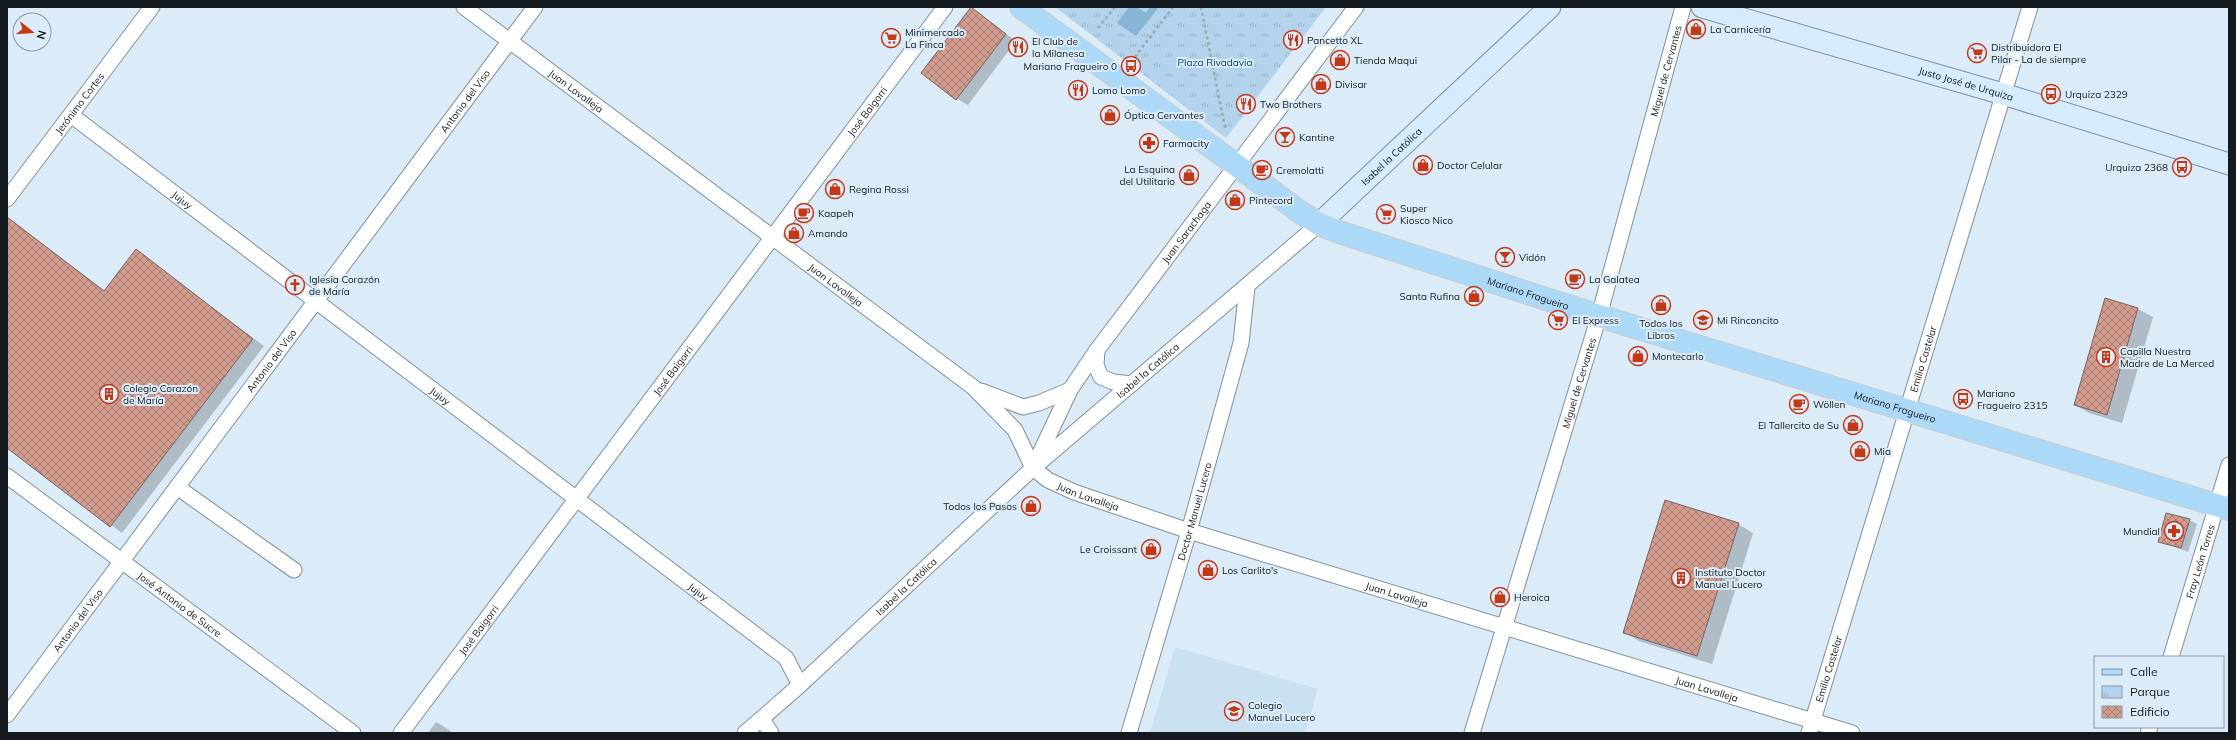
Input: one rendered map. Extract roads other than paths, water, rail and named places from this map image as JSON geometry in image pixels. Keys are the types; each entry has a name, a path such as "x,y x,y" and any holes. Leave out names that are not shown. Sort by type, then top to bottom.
{"main road":[{"name":"Mariano Fragueiro","path":"1021,7 1237,167 1319,224 1342,234 1599,316 2223,507"}],"street":[{"name":"Jerónimo Cortes","path":"7,199 152,7"},
{"name":"Juan Lavalleja","path":"464,7 773,236 973,387 1015,430 1033,468 1048,480 1069,490 1189,531 1504,627 1811,727 1852,733"},
{"name":"Antonio del Viso","path":"7,715 535,7"},
{"name":"José Baigorri","path":"401,733 944,7"},
{"name":"Juan Sarachaga","path":"1033,468 1070,390 1097,350 1237,167 1356,7"},
{"name":"Isabel la Católica","path":"745,733 800,685 1033,468 1319,224 1550,7"},
{"name":"Miguel de Cervantes","path":"1472,733 1599,316 1683,7"},
{"name":"Justo José de Urquiza","path":"1702,7 2003,94 2229,164"},
{"name":"Emilio Castelar","path":"1811,727 2030,7"},
{"name":"Jujuy","path":"71,115 786,658 800,685"},
{"name":"Doctor Manuel Lucero","path":"1129,733 1189,531 1240,343 1247,287"},
{"path":"1097,350 1096,365 1101,377 1114,382 1132,384"},
{"path":"973,387 1023,407 1039,403 1070,390"},
{"name":"Fray León Torres","path":"2171,656 2223,507 2229,465"},
{"name":"José Antonio de Sucre","path":"7,476 353,733"},
{"path":"177,487 294,570"},
{"path":"762,719 771,733"}],"place":[{"name":"La Carnicería","path":"1696,29"},
{"name":"Minimercado La Finca","path":"891,38"},
{"name":"Pancetto XL","path":"1293,40"},
{"name":"El Club de la Milanesa","path":"1018,47"},
{"name":"Distribuidora El Pilar - La de siempre","path":"1977,53"},
{"name":"Tienda Maqui","path":"1340,60"},
{"name":"Mariano Fragueiro 0","path":"1131,66"},
{"name":"Divisar","path":"1321,84"},
{"name":"Lomo Lomo","path":"1078,90"},
{"name":"Urquiza 2329","path":"2051,94"},
{"name":"Two Brothers","path":"1246,104"},
{"name":"Óptica Cervantes","path":"1110,115"},
{"name":"Kantine","path":"1285,137"},
{"name":"Farmacity","path":"1149,143"},
{"name":"Doctor Celular","path":"1423,165"},
{"name":"Urquiza 2368","path":"2182,167"},
{"name":"Cremolatti","path":"1262,170"},
{"name":"La Esquina del Utilitario","path":"1189,175"},
{"name":"Regina Rossi","path":"835,189"},
{"name":"Pintecord","path":"1235,200"},
{"name":"Kaapeh","path":"804,213"},
{"name":"Super Kiosco Nico","path":"1386,214"},
{"name":"Amando","path":"794,233"},
{"name":"Vidón","path":"1505,257"},
{"name":"La Galatea","path":"1575,279"},
{"name":"Iglesia Corazón de María","path":"295,285"},
{"name":"Santa Rufina","path":"1474,296"},
{"name":"Todos los Libros","path":"1661,305"},
{"name":"El Express","path":"1558,320"},
{"name":"Mi Rinconcito","path":"1703,320"},
{"name":"Montecarlo","path":"1638,356"},
{"name":"Capilla Nuestra Madre de La Merced","path":"2106,357"},
{"name":"Colegio Corazón de María","path":"109,394"},
{"name":"Mariano Fragueiro 2315","path":"1963,399"},
{"name":"Wöllen","path":"1799,404"},
{"name":"El Tallercito de Su","path":"1853,425"},
{"name":"Mia","path":"1860,451"},
{"name":"Todos los Pasos","path":"1031,506"},
{"name":"Mundial","path":"2174,531"},
{"name":"Le Croissant","path":"1151,549"},
{"name":"Los Carlito's","path":"1208,570"},
{"name":"Instituto Doctor Manuel Lucero","path":"1681,578"},
{"name":"Heroica","path":"1500,597"},
{"name":"Colegio Manuel Lucero","path":"1234,711"}],"park label":[{"name":"Plaza Rivadavia","path":"1215,62"}]}
